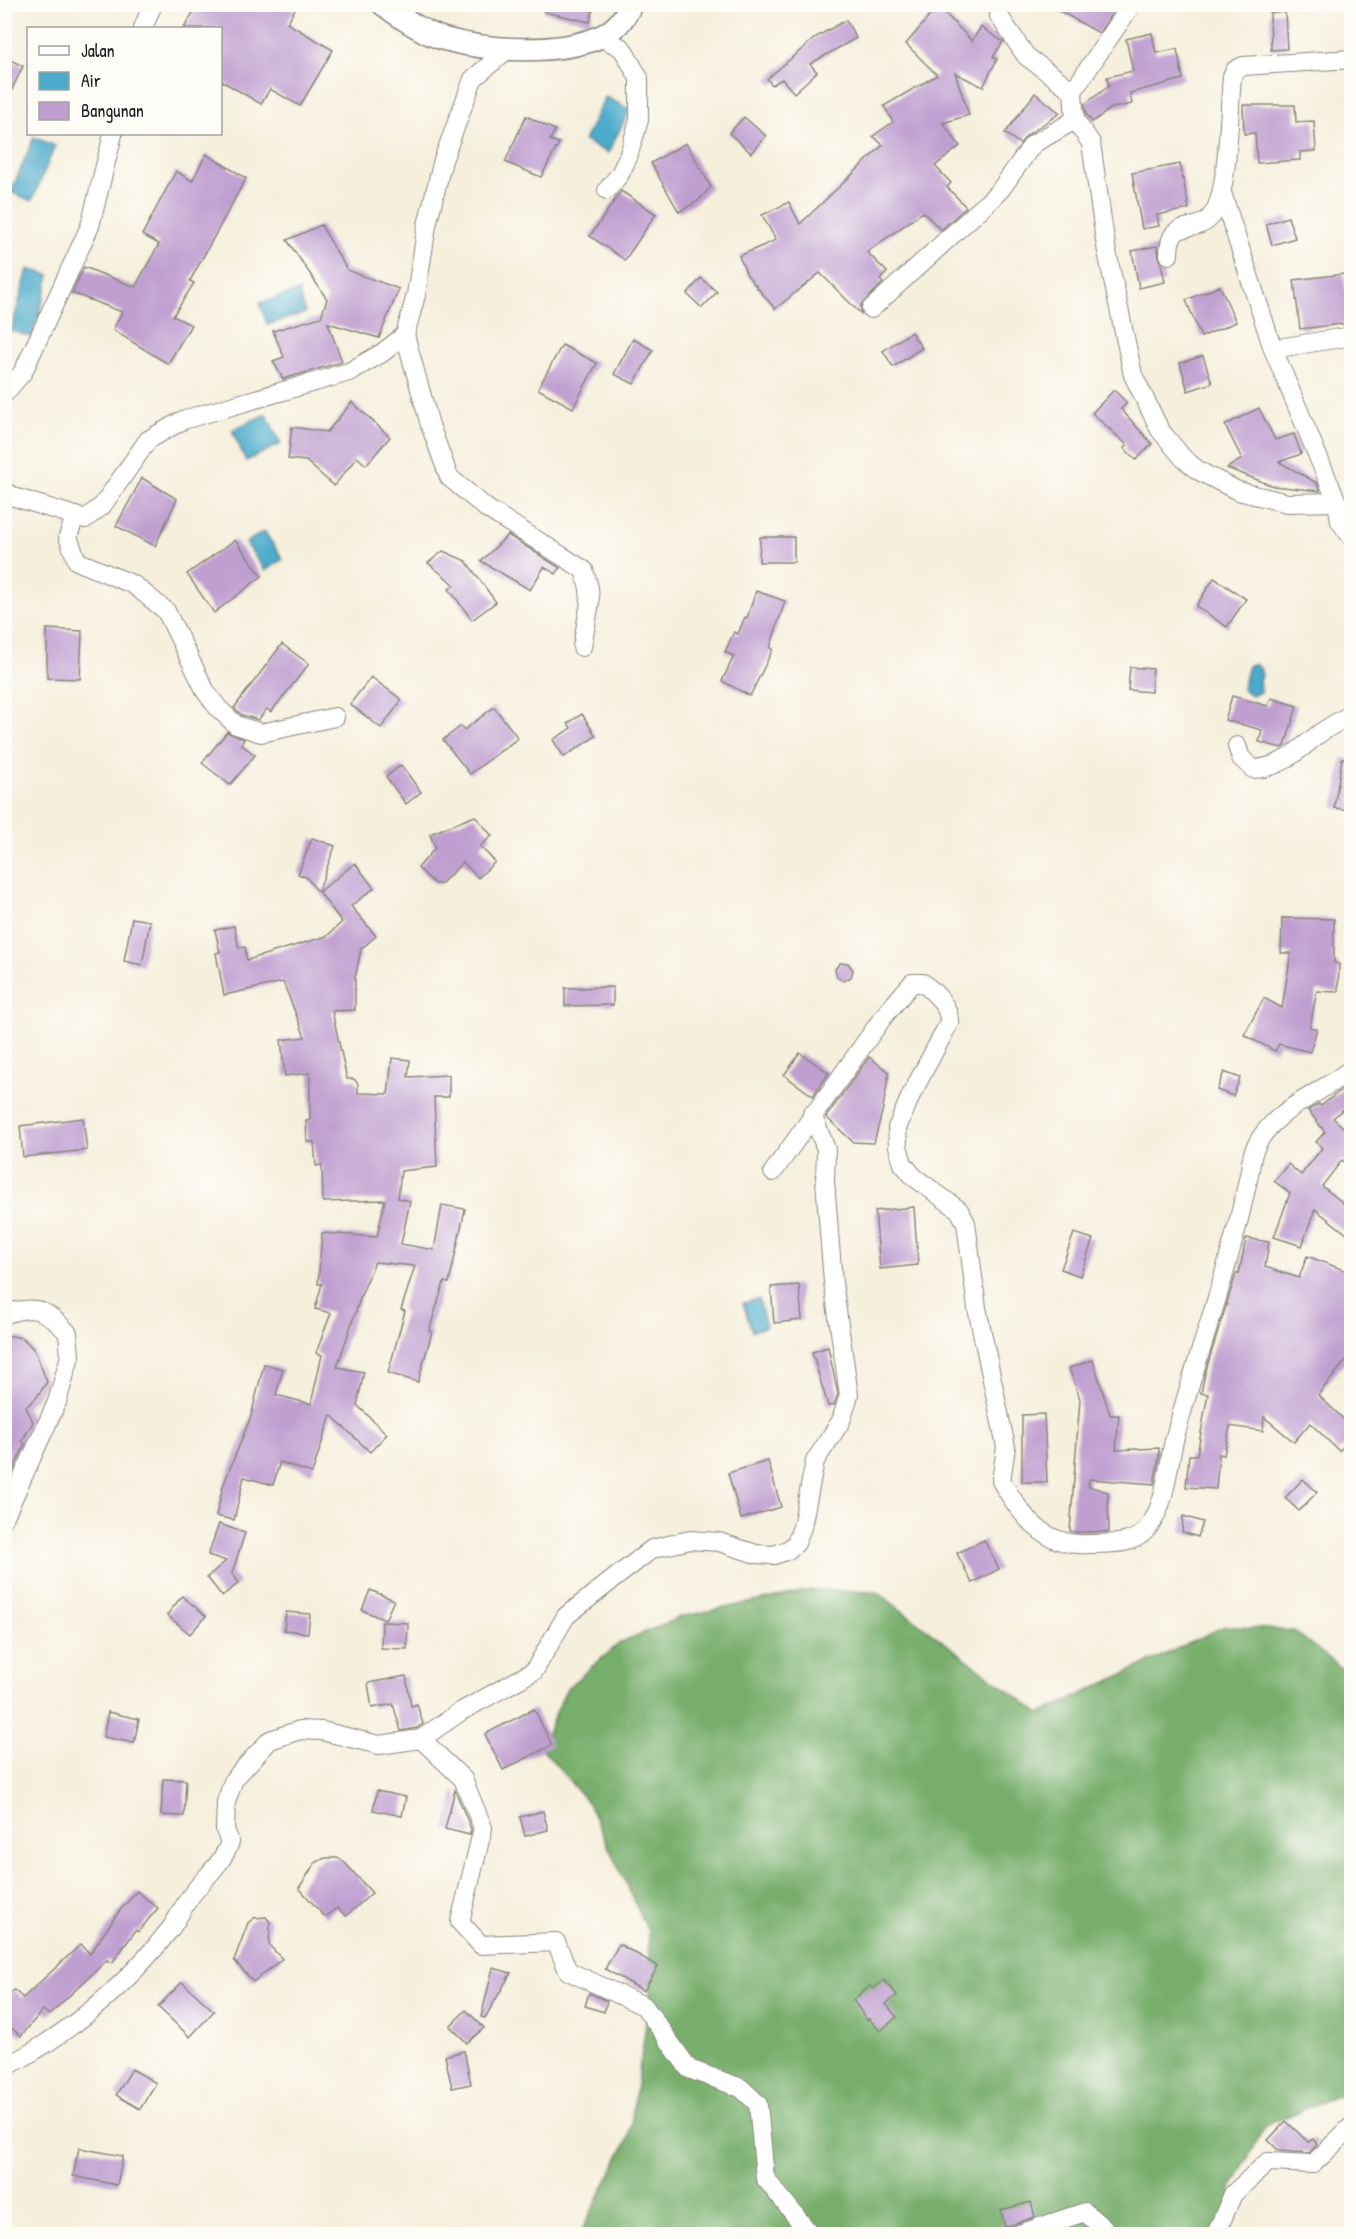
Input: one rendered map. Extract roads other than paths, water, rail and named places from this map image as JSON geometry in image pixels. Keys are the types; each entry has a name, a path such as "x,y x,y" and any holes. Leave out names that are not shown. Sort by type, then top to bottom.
{"street":[{"path":"142,27 153,4"},
{"path":"383,4 442,39 509,48 554,48 600,37 613,29 631,4"},
{"path":"1132,4 1073,91 1075,120 1091,143 1106,247 1133,375 1160,430 1184,458 1199,471 1238,491 1287,503 1337,502"},
{"path":"999,16 1026,56 1073,91"},
{"path":"600,37 622,48 639,78 639,120 628,157 620,174 607,190"},
{"path":"509,48 473,79 443,160 427,225 416,295 405,335 430,425 449,477 486,508 584,570 590,602 582,646"},
{"path":"1168,255 1169,239 1175,231 1203,223 1214,213 1222,193 1232,76 1235,70 1243,66 1352,59"},
{"path":"871,309 1001,189 1033,144 1075,120"},
{"path":"4,394 23,372 90,226 113,135"},
{"path":"1222,193 1273,349 1337,502 1340,521 1352,538"},
{"path":"4,491 85,519 102,506 148,440 183,420 349,372 382,353 405,335"},
{"path":"1273,349 1352,336"},
{"path":"75,516 68,537 77,561 134,585 166,611 206,692 218,708 236,725 261,733 335,717"},
{"path":"1237,746 1241,758 1253,770 1263,769 1284,762 1317,735 1352,714"},
{"path":"773,1172 884,1016 912,984 923,983 932,990 946,1007 949,1023 912,1093 897,1128 898,1146 903,1164 914,1177 959,1210 966,1223 977,1308 1006,1447 1001,1480 1025,1517 1043,1534 1073,1546 1122,1543 1144,1532 1158,1510 1181,1415 1211,1324 1233,1242 1255,1148 1294,1104 1350,1070"},
{"path":"4,2068 75,2024 130,1976 172,1926 192,1894 226,1855 230,1842 225,1830 226,1802 234,1779 270,1740 300,1730 322,1731 379,1745 421,1739 460,1712 534,1671 566,1616 652,1549 690,1540 719,1542 756,1554 774,1555 788,1550 796,1543 802,1527 815,1461 841,1421 849,1395 833,1282 825,1181 826,1149 813,1114"},
{"path":"4,1315 29,1307 43,1312 68,1333 70,1356 57,1402 4,1518"},
{"path":"421,1739 463,1779 483,1828 460,1922 481,1945 556,1942 568,1971 644,2006 689,2068 741,2088 758,2104 765,2178 810,2235"},
{"path":"1216,2235 1233,2194 1268,2162 1313,2164 1352,2126"},
{"path":"1019,2235 1085,2212 1104,2229 1105,2235"}],"water":[{"path":"605,97 630,109 608,153 584,141"},
{"path":"34,137 55,146 32,201 11,192"},
{"path":"28,269 50,275 32,337 11,331"},
{"path":"299,291 305,313 267,325 260,303"},
{"path":"266,414 281,444 246,461 232,430"},
{"path":"264,531 283,559 265,571 246,543"},
{"path":"1255,664 1260,668 1262,675 1259,680 1261,691 1252,696 1242,688 1249,665"},
{"path":"759,1299 766,1327 752,1331 743,1303"}]}
